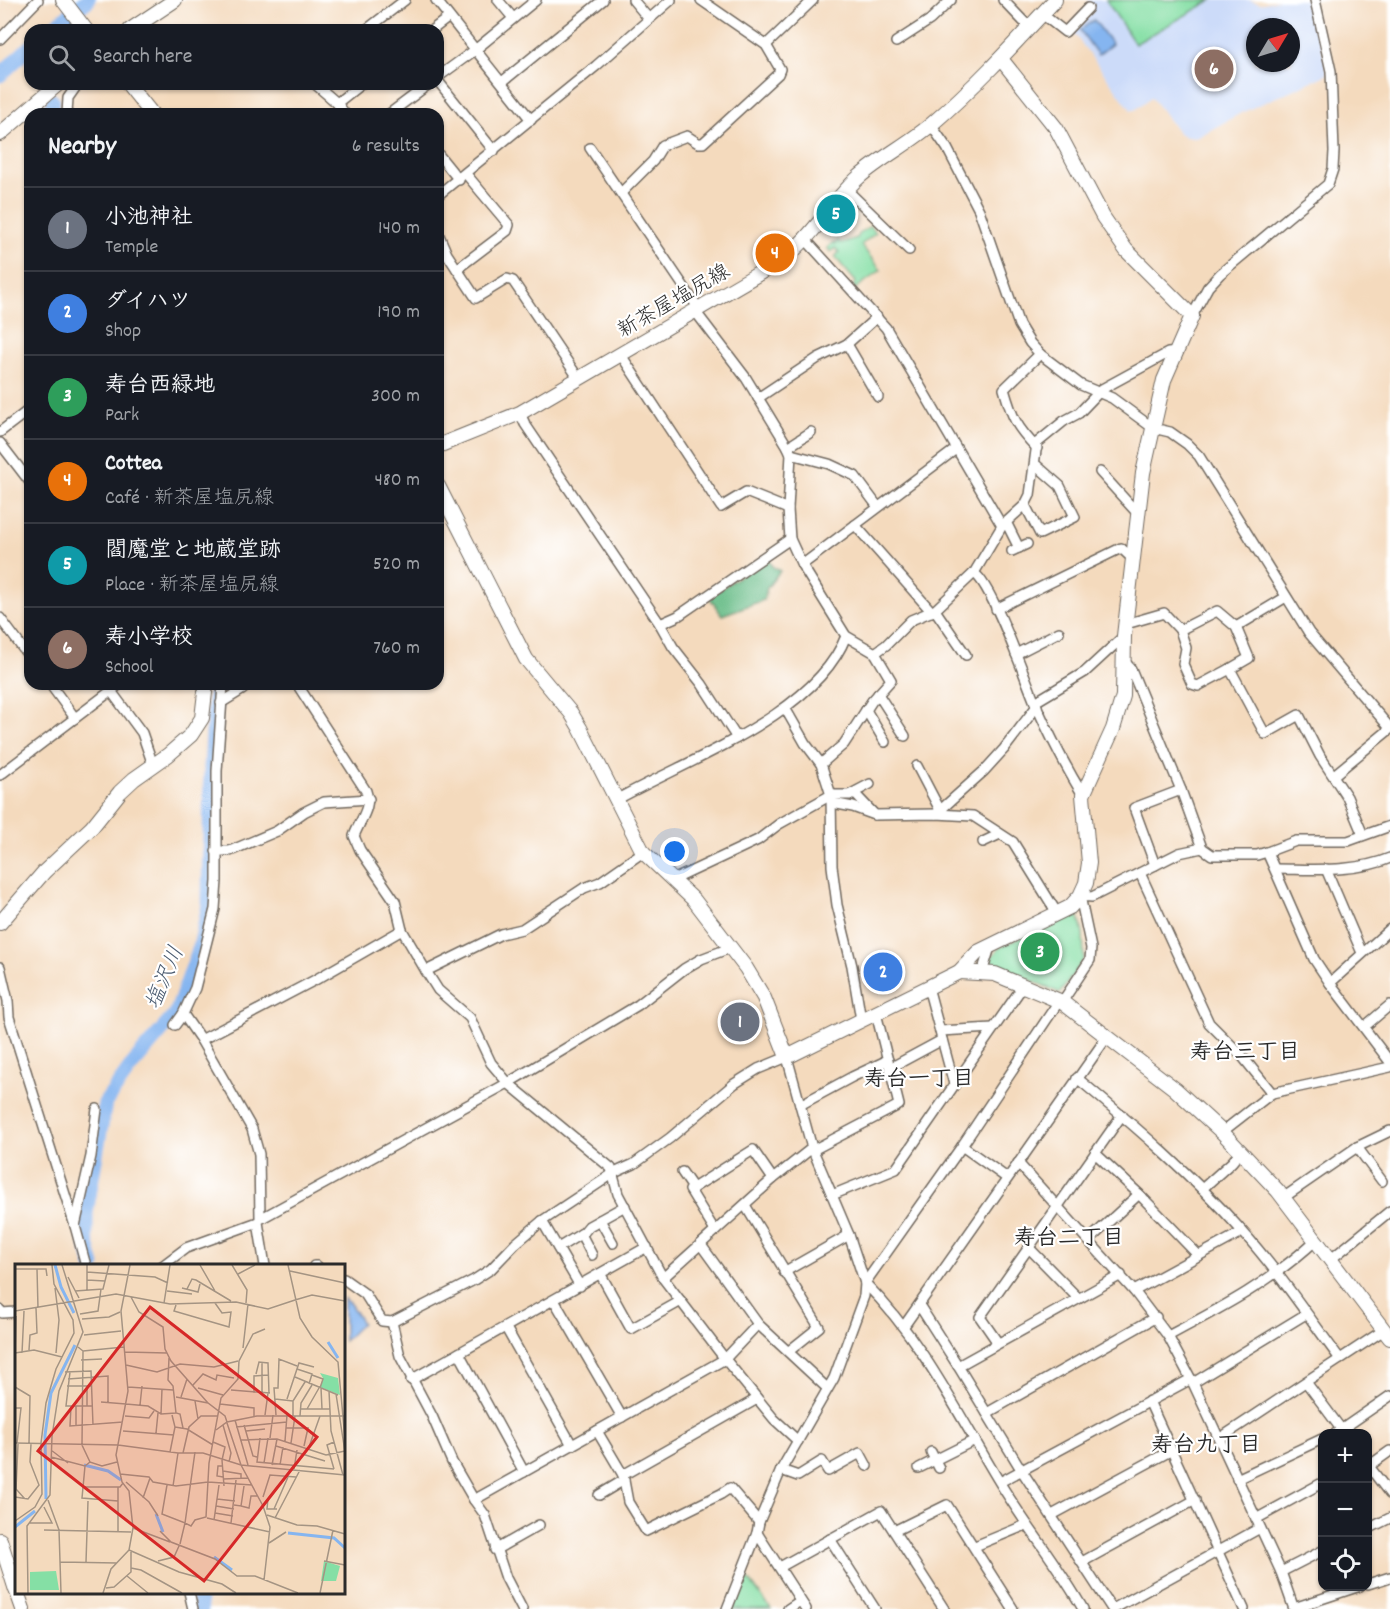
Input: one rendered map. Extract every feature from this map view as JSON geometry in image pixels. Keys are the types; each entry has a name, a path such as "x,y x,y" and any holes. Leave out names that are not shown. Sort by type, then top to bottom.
{"street":[{"path":"0,39 38,0"},
{"path":"63,0 81,24"},
{"path":"139,24 175,0"},
{"path":"374,24 405,0"},
{"path":"436,0 531,120"},
{"path":"498,0 513,18"},
{"path":"444,74 536,0"},
{"path":"502,82 603,0"},
{"path":"633,0 649,19"},
{"path":"444,190 531,120 671,0"},
{"path":"621,193 649,166 663,145 687,136 698,143 703,143 778,74 780,69 766,45 701,0"},
{"path":"766,45 813,0"},
{"path":"896,42 930,20 951,0"},
{"path":"1003,0 1029,27"},
{"name":"新茶屋塩尻線","path":"444,444 520,413 782,260 806,240 847,190 872,167 930,125 1001,58 1055,0"},
{"path":"1083,795 1119,712 1123,696 1125,630 1143,473 1164,380 1192,316 1208,287 1220,274 1328,184 1333,169 1331,71 1314,0"},
{"path":"1042,14 1065,32 1088,9"},
{"path":"440,24 449,17"},
{"path":"1001,58 1056,128 1103,217 1126,249 1192,316"},
{"path":"444,87 494,151"},
{"path":"34,108 52,90"},
{"path":"68,108 68,98 74,90"},
{"path":"133,90 147,108"},
{"path":"322,90 341,108"},
{"path":"337,103 353,90"},
{"path":"396,108 421,90"},
{"path":"0,134 24,116"},
{"path":"930,125 947,148 979,210 1019,325 1030,343 1040,354 1082,385 1112,398 1153,428 1170,432 1199,456 1309,633 1390,728 1334,775"},
{"path":"590,148 697,310 746,378 790,450 788,509 790,539 802,565 846,636 875,652 891,680 866,710 844,744 821,764"},
{"path":"444,160 509,225 507,231 457,269"},
{"path":"847,190 909,250"},
{"path":"806,240 886,328 956,449 1019,548"},
{"path":"444,247 476,298 507,279 513,281 579,379"},
{"path":"758,398 818,358 847,344 877,317"},
{"path":"847,344 878,397"},
{"path":"875,652 912,620 933,611 974,573 1004,524 1025,505 1030,495 1037,443 1064,421 1079,413 1097,393 1168,353 1178,352"},
{"path":"1036,448 1013,419 1004,389 1040,354"},
{"path":"621,355 721,507 746,492 788,509"},
{"path":"520,413 525,424 737,738"},
{"path":"0,432 24,414"},
{"path":"790,450 811,432"},
{"path":"0,442 24,474"},
{"path":"802,565 956,449"},
{"path":"790,450 855,476 878,507"},
{"path":"1025,505 1040,534 1075,517 1060,486 1035,464"},
{"path":"1105,474 1139,515"},
{"path":"444,498 526,659 571,713 643,852 694,900 746,968 764,998 787,1057 812,1149 849,1235 865,1283 864,1296 834,1378 781,1470 726,1609"},
{"path":"855,525 965,649"},
{"path":"660,624 678,616 790,539"},
{"path":"996,609 1121,548 1134,560"},
{"path":"345,1280 365,1294 382,1321 392,1322 474,1280 491,1269 542,1221 614,1173 634,1164 670,1138 734,1084 758,1070 959,972 978,952 1070,907 1080,896 1086,883 1089,863 1083,795 1064,763 1036,704 996,609 980,577 974,573"},
{"path":"1236,627 1286,597"},
{"path":"938,812 984,771 1036,704 1084,672 1125,630 1164,613 1180,630 1186,648 1183,664 1192,684 1198,686 1249,657 1236,627 1217,611 1180,630"},
{"path":"0,618 24,650"},
{"path":"1016,654 1059,632"},
{"path":"616,800 737,738 786,708 812,684 846,636"},
{"path":"1125,662 1131,669 1181,790 1202,848 1212,855 1257,855 1296,841 1348,841 1390,826"},
{"path":"1230,669 1265,734 1299,715 1320,756 1347,797 1363,835"},
{"path":"54,690 75,718"},
{"path":"0,923 44,872 92,827 134,778 168,755 197,728 202,718 205,690"},
{"path":"175,1025 183,1014 195,988 215,909 217,771 222,690"},
{"path":"221,703 242,690"},
{"path":"301,690 366,790 369,799 366,812 354,836 360,850 395,901 402,930 438,990 470,1018 491,1063 508,1083 611,1168 618,1194 663,1278 724,1359 774,1419 798,1442"},
{"path":"0,775 111,691 142,733 153,765"},
{"path":"878,694 905,736"},
{"path":"786,708 805,743 821,764 832,799 832,866 837,905 852,966 861,1020"},
{"path":"866,710 885,742"},
{"path":"917,766 938,812"},
{"path":"673,880 758,840 779,824 870,784"},
{"path":"1155,865 1134,808 1181,790"},
{"path":"851,794 856,795 875,815"},
{"path":"216,851 230,851 278,831 304,812 324,802 369,799"},
{"path":"832,799 875,815 938,812 973,816 1013,842 1057,913"},
{"path":"983,842 1000,834"},
{"path":"1080,896 1092,897 1179,854 1202,848"},
{"path":"426,971 501,934 522,929 584,888 600,882 643,852"},
{"path":"1268,852 1314,959 1390,1062"},
{"path":"1275,869 1326,869 1370,864 1390,858"},
{"path":"1326,869 1362,953"},
{"path":"1140,873 1209,1023 1242,1056 1272,1093"},
{"path":"865,1283 1090,960 1091,948 1080,896"},
{"path":"1330,983 1390,929"},
{"path":"201,1040 315,980 402,930"},
{"path":"982,973 990,947"},
{"path":"183,1014 201,1040 252,1130 259,1154 260,1219 508,1083 638,1005 684,969 701,959 730,948"},
{"path":"0,967 9,1000 9,1017 85,1264"},
{"path":"959,972 995,974 1060,1002 1175,1089 1241,1151 1283,1198 1387,1334 1340,1359 1219,1439"},
{"path":"832,1195 896,1169 1023,986"},
{"path":"928,987 954,1084"},
{"path":"1364,1027 1390,1005"},
{"path":"663,1278 773,1179 812,1149 899,1105 876,1013"},
{"path":"800,1105 852,1077 889,1064 941,1036 993,1029"},
{"path":"904,1326 1107,1036"},
{"path":"1222,1132 1272,1093 1390,1067"},
{"path":"1077,1078 1169,1156 1202,1189 1277,1273 1340,1359"},
{"path":"75,1226 91,1156 97,1109"},
{"path":"998,1343 980,1317 1122,1115"},
{"path":"1283,1198 1357,1147 1390,1131"},
{"path":"962,1146 1007,1178"},
{"path":"1357,1147 1382,1181"},
{"path":"715,1231 690,1190 753,1150 773,1179"},
{"path":"1202,1189 1233,1162 1241,1151"},
{"path":"1095,1153 1139,1194 1198,1255"},
{"path":"1018,1163 1134,1290 1168,1336 1192,1381 1281,1572 1294,1609 1348,1591"},
{"path":"681,1172 693,1188"},
{"path":"1089,1240 1139,1194"},
{"path":"745,1205 819,1327 789,1352"},
{"path":"558,1248 581,1234 589,1226 625,1206"},
{"path":"1330,1260 1390,1210"},
{"path":"600,1220 614,1243"},
{"path":"542,1221 580,1286"},
{"path":"165,1264 186,1248 258,1222 266,1264"},
{"path":"1134,1290 1242,1232"},
{"path":"581,1234 592,1255"},
{"path":"784,1272 849,1235"},
{"path":"1168,1336 1242,1296 1277,1273 1316,1240"},
{"path":"701,1245 758,1324 828,1388"},
{"path":"411,1380 601,1275 647,1247"},
{"path":"1029,1248 1078,1298"},
{"path":"601,1275 632,1329 681,1301"},
{"path":"958,1366 1120,1275"},
{"path":"865,1283 904,1326 944,1386 1026,1525 1063,1575 1083,1609"},
{"path":"554,1300 622,1417"},
{"path":"919,1305 1022,1471 1112,1609 1219,1551 1258,1523 1318,1486"},
{"path":"0,1310 2,1313 15,1312"},
{"path":"1000,1482 1149,1401 1192,1381 1306,1314"},
{"path":"987,1413 1156,1317"},
{"path":"392,1322 400,1356 432,1416 452,1462 485,1515 506,1578 522,1609"},
{"path":"474,1500 724,1359 758,1324"},
{"path":"506,1328 572,1445"},
{"path":"459,1353 524,1472"},
{"path":"1306,1382 1339,1429"},
{"path":"1345,1429 1390,1396"},
{"path":"599,1495 624,1477 758,1399"},
{"path":"1149,1401 1243,1606 1233,1609"},
{"path":"597,1431 624,1477 628,1502 646,1531 730,1488 759,1522"},
{"path":"919,1468 975,1440"},
{"path":"1237,1479 1318,1441"},
{"path":"1052,1515 1172,1450"},
{"path":"1372,1462 1390,1451"},
{"path":"781,1470 798,1476 822,1461 828,1471 860,1453 867,1466"},
{"path":"1372,1470 1390,1494"},
{"path":"1082,1562 1195,1500"},
{"path":"894,1531 947,1505 1013,1609"},
{"path":"780,1567 881,1511 944,1609"},
{"path":"1372,1527 1388,1519 1390,1531"},
{"path":"495,1550 540,1525"},
{"path":"975,1546 1026,1525"},
{"path":"757,1533 803,1605 788,1609"},
{"path":"830,1539 875,1609"},
{"path":"0,1540 15,1585"},
{"path":"1281,1572 1318,1554"},
{"path":"1372,1583 1390,1577"},
{"path":"18,1594 23,1609"},
{"path":"189,1594 192,1609"}],"shaded area":[{"path":"1089,0 1250,0 1260,4 1279,0 1311,0 1328,74 1241,113 1196,138 1186,137 1179,133 1151,97 1135,110 1131,110 1076,36 1070,32 1093,12 1087,6"}],"green space":[{"path":"1106,0 1212,0 1135,44"},
{"path":"870,226 876,233 861,245 881,270 855,289 853,286 856,282 835,257 839,252 835,248 831,252 827,248 838,240 841,243 857,238"},
{"path":"767,557 773,567 780,571 767,588 764,600 722,615 709,597"},
{"path":"1077,909 1083,934 1084,959 1060,993 991,964 992,956 999,948"},
{"path":"744,1573 771,1609 730,1609"}],"water":[{"path":"1094,20 1112,44 1098,55 1080,30"},
{"path":"345,1299 351,1305 362,1323 345,1340"}],"waterway":[{"path":"58,24 88,0"},
{"path":"0,75 24,53"},
{"name":"塩沢川","path":"52,108 53,101"},
{"name":"塩沢川","path":"92,1264 86,1239 86,1213 105,1103 133,1064 176,1014 200,947 209,905 211,767 216,690"},
{"name":"塩沢川","path":"199,1594 201,1609"}],"place":[{"name":"寿小学校","path":"1214,69"},
{"name":"閻魔堂と地蔵堂跡","path":"836,214"},
{"name":"Cottea","path":"775,253"},
{"name":"寿台西緑地","path":"1040,952"},
{"name":"ダイハツ","path":"883,972"},
{"name":"小池神社","path":"740,1022"}],"district":[{"name":"寿台三丁目","path":"1245,1050"},
{"name":"寿台一丁目","path":"919,1077"},
{"name":"寿台二丁目","path":"1069,1236"},
{"name":"寿台九丁目","path":"1206,1443"}]}
